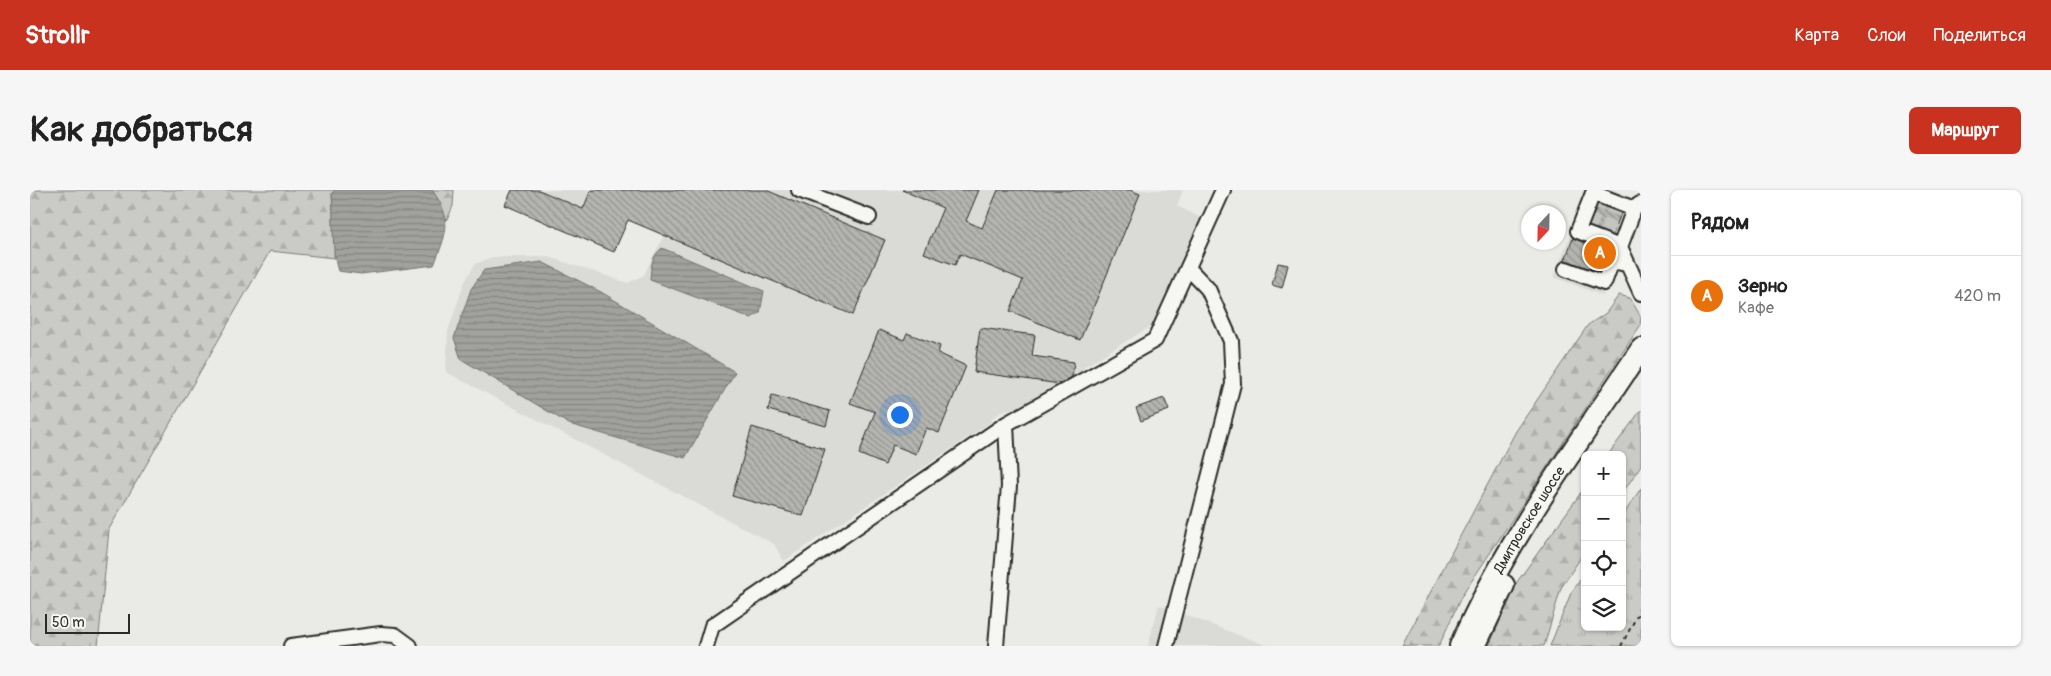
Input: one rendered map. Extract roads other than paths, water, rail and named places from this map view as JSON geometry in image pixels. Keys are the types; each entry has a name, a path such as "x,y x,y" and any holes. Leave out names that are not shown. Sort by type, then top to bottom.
{"highway":[{"name":"Дмитровское шоссе","path":"1460,646 1494,576 1527,520 1641,349"},
{"name":"Дмитровское шоссе","path":"1588,451 1641,372"},
{"name":"Дмитровское шоссе","path":"1475,646 1505,583 1538,526 1581,462"}],"street":[{"path":"799,190 869,217"},
{"path":"706,646 712,626 1006,424 1155,340 1223,190"},
{"path":"1620,247 1638,206 1617,204 1593,193 1578,231 1588,231 1604,237 1620,247 1626,264 1641,293"},
{"path":"1566,269 1604,283 1612,262 1626,264"},
{"path":"1166,646 1233,384 1231,341 1208,289 1188,268"},
{"path":"996,646 1009,486 1006,424"},
{"path":"291,646 381,634 393,641 410,646"}],"tunnel":[{"path":"1589,228 1600,199"},
{"path":"1606,234 1616,205"}],"place":[{"name":"Зерно","path":"1600,253"}]}
